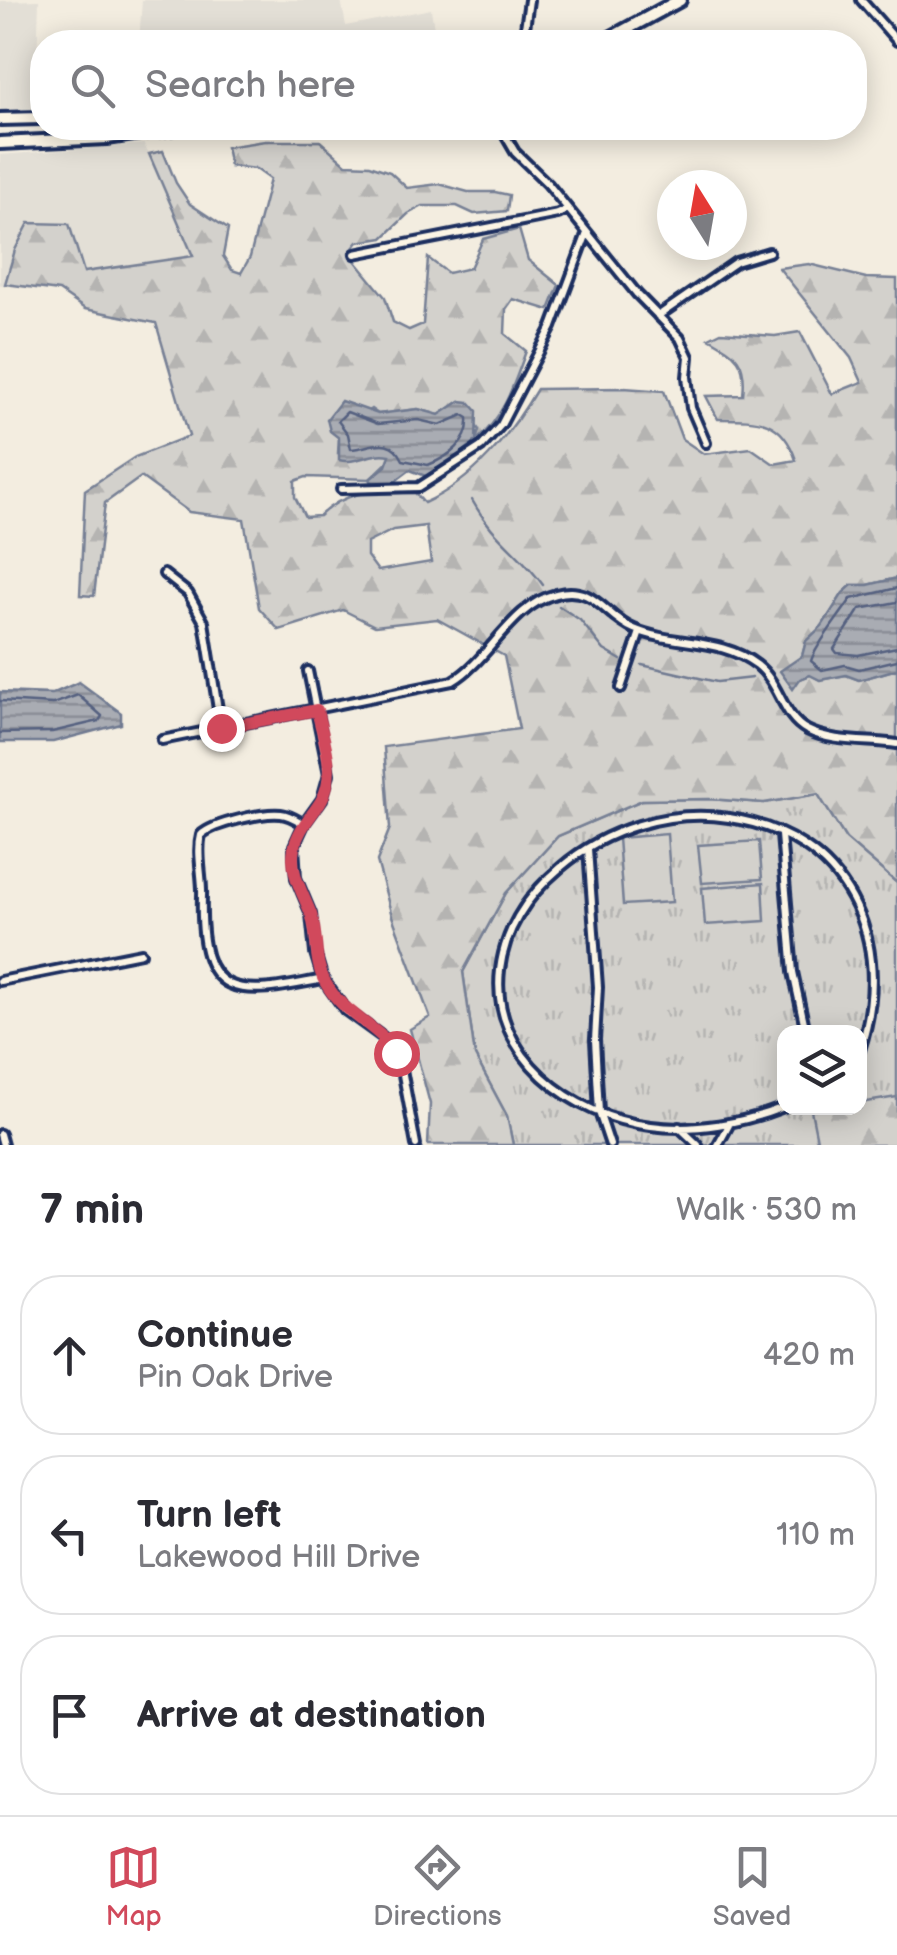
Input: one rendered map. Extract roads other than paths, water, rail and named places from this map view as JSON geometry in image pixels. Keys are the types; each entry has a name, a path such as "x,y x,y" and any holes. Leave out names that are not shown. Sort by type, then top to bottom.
{"main road":[{"path":"625,30 680,0"},
{"path":"0,119 30,118"},
{"path":"0,143 70,140"}],"street":[{"path":"525,30 529,0"},
{"path":"861,0 897,41"},
{"path":"508,140 687,350 688,392 706,444"},
{"path":"355,254 568,209"},
{"path":"341,489 419,487 481,447 500,426 552,327 587,233"},
{"path":"658,316 736,262 770,252"},
{"path":"164,574 188,593 203,619 221,728"},
{"path":"162,740 453,681 469,672 528,608 556,594 586,593 640,632 714,646 753,662 780,692 789,714 810,732 897,744"},
{"path":"621,688 640,632"},
{"path":"308,671 330,774 322,800 294,846 296,878 311,914 315,953 323,980 345,1010 377,1031 401,1064 416,1145"},
{"path":"304,824 290,816 272,814 212,826 201,835 203,946 210,965 238,987 259,992 323,980"},
{"path":"777,1109 700,1127 654,1127 599,1112 542,1078 514,1046 500,998 502,955 517,916 530,897 563,865 628,828 678,817 728,818 781,833 827,859 857,888"},
{"path":"781,833 791,956 805,1025"},
{"path":"783,860 790,848 802,844"},
{"path":"588,848 598,987 595,1040 599,1112 610,1145"},
{"path":"563,865 578,864 588,872"},
{"path":"0,981 141,953"},
{"path":"867,1037 880,1013"},
{"path":"717,1145 730,1123"},
{"path":"712,1126 717,1145"},
{"path":"678,1127 699,1145"},
{"path":"699,1145 700,1127"},
{"path":"0,1134 3,1145"}],"water":[{"path":"341,401 378,414 418,409 439,415 460,401 469,402 477,411 476,441 428,477 410,470 394,482 374,485 370,479 386,466 390,455 339,460 339,438 330,431 327,419"},
{"path":"897,578 897,669 859,680 846,675 820,680 810,675 800,679 793,689 780,671 802,656 806,641 822,626 843,593 852,585"},
{"path":"79,682 121,713 121,724 53,742 0,742 0,692 52,694"}],"waterway":[{"path":"472,500 543,585"},
{"path":"559,606 580,620 604,650 621,660"},
{"path":"642,665 717,682 752,678"}]}
